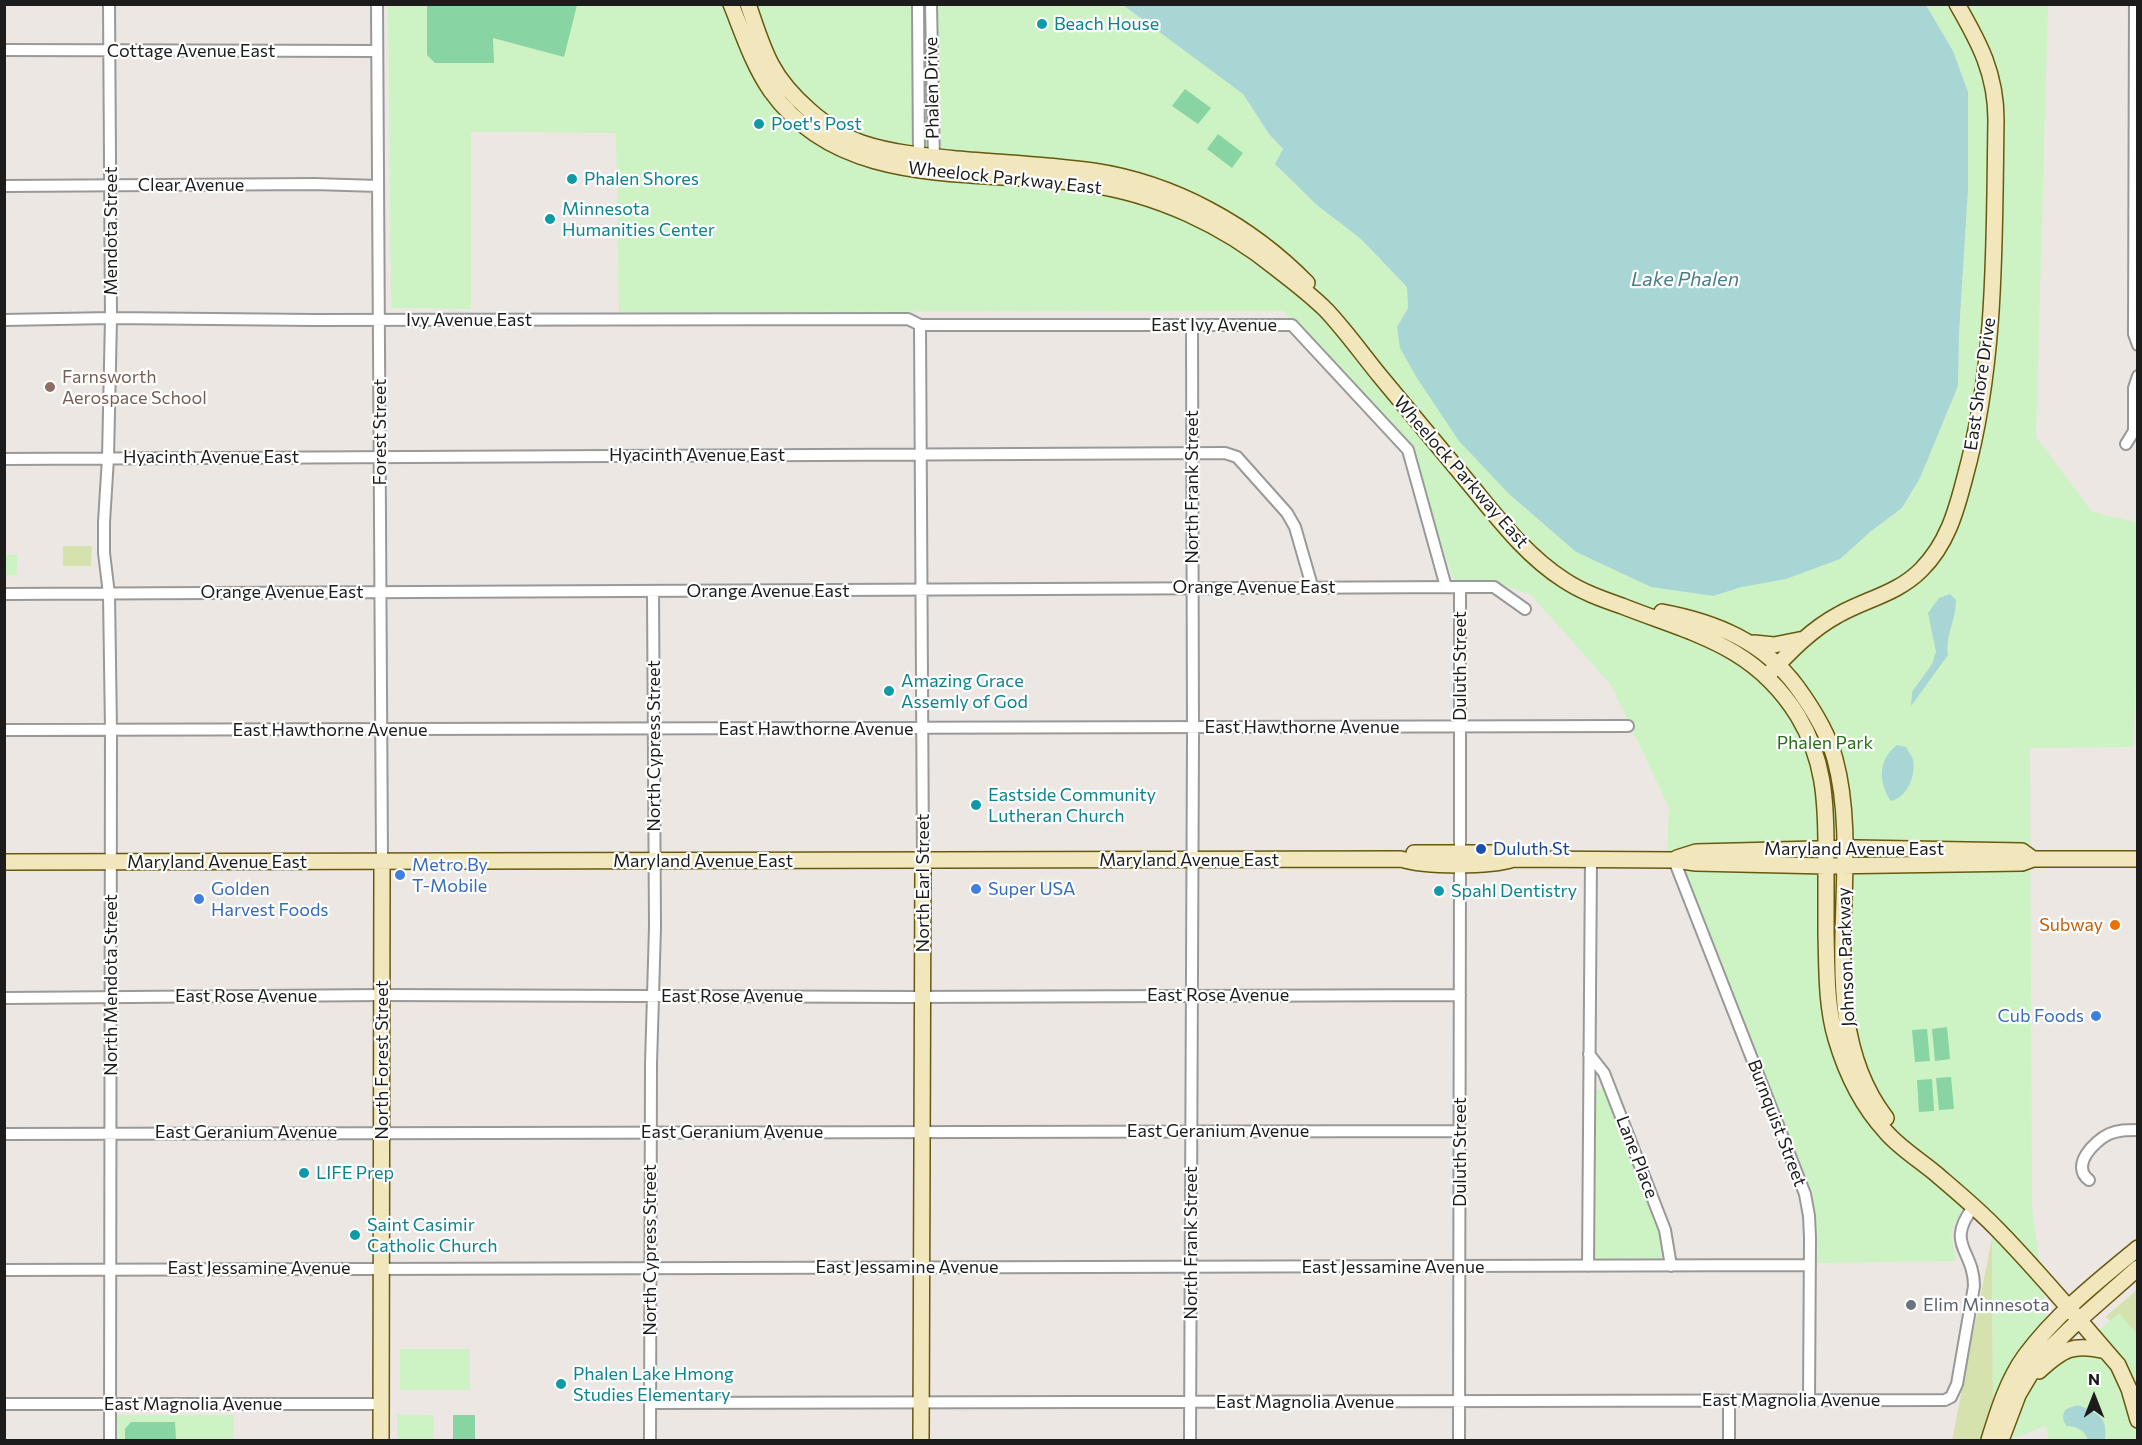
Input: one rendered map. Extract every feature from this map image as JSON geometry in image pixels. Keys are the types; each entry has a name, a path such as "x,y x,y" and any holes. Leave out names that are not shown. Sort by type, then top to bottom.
{"street":[{"name":"Mendota Street","path":"108,458 111,318 110,4"},
{"name":"Forest Street","path":"377,4 382,860"},
{"name":"Wheelock Parkway East","path":"731,4 758,70 773,94 813,133 843,151 886,164 927,163 1095,172 1178,195 1226,218 1286,261 1317,292 1325,310 1521,545 1562,579 1596,597 1719,643 1734,651 1766,677"},
{"name":"Phalen Drive","path":"918,4 927,163"},
{"name":"Phalen Drive","path":"927,163 931,4"},
{"name":"East Shore Drive","path":"1766,677 1804,639 1835,616 1891,592 1920,571 1939,549 1949,529 1970,461 1981,406 1989,339 1996,107 1992,76 1987,60 1957,4"},
{"path":"2135,4 2134,334 2138,345"},
{"name":"Wheelock Parkway East","path":"750,11 771,65 799,101 817,116 859,142 927,163"},
{"name":"Cottage Avenue East","path":"4,50 377,51"},
{"name":"Clear Avenue","path":"4,186 378,186"},
{"name":"Ivy Avenue East","path":"4,320 111,318 908,319 926,326"},
{"name":"North Frank Street","path":"1190,1440 1193,860 1191,325"},
{"name":"East Ivy Avenue","path":"926,326 1292,325 1408,450 1446,587"},
{"name":"North Earl Street","path":"921,1440 923,729 921,454 926,326"},
{"path":"2126,444 2134,431 2134,388 2138,376"},
{"name":"Hyacinth Avenue East","path":"4,459 1225,453 1237,457 1287,513 1295,527 1312,586"},
{"name":"North Mendota Street","path":"108,458 104,553 109,594 111,730 110,1440"},
{"name":"Orange Avenue East","path":"4,594 1460,587 1494,588 1525,609"},
{"name":"Duluth Street","path":"1459,1440 1460,587"},
{"name":"North Cypress Street","path":"650,1440 654,861 653,592"},
{"name":"Wheelock Parkway East","path":"1620,606 1669,613 1705,622 1750,642 1778,665"},
{"path":"1750,642 1774,645 1804,639"},
{"name":"Johnson Parkway","path":"1778,665 1807,700 1830,744 1842,793 1844,993 1850,1039 1861,1071 1882,1113 1930,1169"},
{"name":"Johnson Parkway","path":"1766,677 1797,715 1816,757 1826,800 1827,990 1830,1013 1842,1057 1858,1094 1887,1133 1974,1206 2106,1351 2118,1365 2135,1401 2138,1420"},
{"name":"East Hawthorne Avenue","path":"4,730 1628,726"},
{"name":"Maryland Avenue East","path":"1674,860 1696,852 1826,848 2022,851 2033,859"},
{"name":"Maryland Avenue East","path":"4,862 1401,859 1414,863 1460,858 1503,863 1514,859 1591,859 1844,866 2022,863 2033,859 2138,859"},
{"name":"Lane Place","path":"1588,1266 1591,859"},
{"name":"North Forest Street","path":"381,1440 382,860"},
{"name":"Burnquist Street","path":"1674,860 1804,1194 1809,1216 1809,1400"},
{"name":"East Rose Avenue","path":"4,998 382,995 923,997 1460,995"},
{"name":"Lane Place","path":"1589,1054 1604,1073 1665,1230 1671,1266"},
{"path":"2089,1180 2082,1171 2082,1164 2093,1146 2111,1133 2138,1130"},
{"name":"East Geranium Avenue","path":"4,1134 1460,1131"},
{"name":"East Magnolia Avenue","path":"650,1403 1946,1400 1955,1390 1974,1286 1972,1270 1960,1243 1960,1233 1967,1215 1974,1206"},
{"path":"1989,1440 2009,1383 2024,1357 2068,1308 2138,1248"},
{"name":"East Jessamine Avenue","path":"4,1270 1810,1264"},
{"path":"2001,1440 2018,1395 2040,1358 2138,1268"},
{"path":"2007,1422 2031,1379 2063,1352 2082,1347 2106,1351"},
{"path":"1729,1401 1729,1440"},
{"name":"East Magnolia Avenue","path":"4,1404 381,1404"}],"green space":[{"path":"427,4 577,5 564,57 493,38 494,63 435,63 427,55"},
{"name":"Phalen Park","path":"388,5 1123,5 1243,94 1269,134 1283,149 1276,164 1318,206 1361,239 1407,287 1408,308 1397,327 1509,494 1576,552 1651,587 1713,596 1742,587 1870,532 1903,508 1920,478 1958,386 1968,189 1968,92 1953,51 1926,5 2048,5 2036,437 2092,512 2137,522 2138,637 2133,747 2030,748 2032,1207 2047,1320 2023,1348 1993,1401 1992,1209 1962,1209 1951,1232 1956,1261 1812,1263 1813,1194 1667,850 1669,808 1611,685 1531,595 1506,586 1454,581 1405,436 1284,311 619,312 616,133 471,132 471,309 391,308"},
{"path":"1185,89 1211,108 1198,124 1172,106"},
{"path":"1218,134 1243,153 1232,168 1207,149"},
{"path":"63,546 92,546 91,566 63,566"},
{"path":"5,555 17,555 17,575 5,575"},
{"path":"1947,1027 1950,1059 1935,1061 1932,1029"},
{"path":"1927,1029 1930,1061 1915,1062 1912,1030"},
{"path":"1951,1077 1954,1109 1939,1110 1936,1078"},
{"path":"1932,1079 1934,1111 1919,1112 1917,1080"},
{"path":"1602,1088 1612,1103 1660,1234 1661,1258 1595,1259 1596,1091"},
{"path":"1992,1238 1993,1401 1982,1440 1952,1440"},
{"path":"2137,1290 2137,1341 2105,1317"},
{"path":"2119,1313 2137,1334 2137,1440 2049,1440 2045,1426 2012,1439 2028,1391 2041,1376 2069,1356"},
{"path":"400,1349 470,1349 470,1390 400,1390"},
{"path":"397,1414 434,1415 434,1440 397,1440"},
{"path":"111,1415 234,1415 234,1440 111,1440"},
{"path":"453,1415 475,1415 475,1440 453,1440"},
{"path":"131,1422 175,1422 176,1440 125,1440 125,1429"}],"water":[{"name":"Lake Phalen","path":"1123,5 1926,5 1953,51 1968,92 1968,189 1958,386 1920,478 1902,508 1840,559 1786,579 1742,587 1713,596 1651,587 1576,552 1509,494 1459,441 1417,378 1400,348 1397,327 1408,308 1407,287 1361,239 1318,206 1275,164 1283,149 1269,134 1243,94"},
{"path":"1950,594 1956,600 1948,641 1948,655 1911,706 1912,692 1932,664 1936,652 1928,613 1939,598"},
{"path":"1897,745 1906,747 1914,766 1912,779 1906,791 1891,801 1884,787 1882,772 1886,757"},
{"path":"2078,1405 2100,1417 2105,1426 2105,1440 2088,1440 2080,1430 2065,1424 2063,1418 2066,1409"}],"place":[{"name":"Beach House","path":"1042,24"},
{"name":"Poet's Post","path":"759,124"},
{"name":"Phalen Shores","path":"572,179"},
{"name":"Minnesota Humanities Center","path":"550,219"},
{"name":"Farnsworth Aerospace School","path":"50,387"},
{"name":"Amazing Grace Assemly of God","path":"889,691"},
{"name":"Eastside Community Lutheran Church","path":"976,805"},
{"name":"Duluth St","path":"1481,849"},
{"name":"Metro By T-Mobile","path":"400,875"},
{"name":"Super USA","path":"976,889"},
{"name":"Spahl Dentistry","path":"1439,891"},
{"name":"Golden Harvest Foods","path":"199,899"},
{"name":"Subway","path":"2115,925"},
{"name":"Cub Foods","path":"2096,1016"},
{"name":"LIFE Prep","path":"304,1173"},
{"name":"Saint Casimir Catholic Church","path":"355,1235"},
{"name":"Elim Minnesota","path":"1911,1305"},
{"name":"Phalen Lake Hmong Studies Elementary","path":"561,1384"}]}
